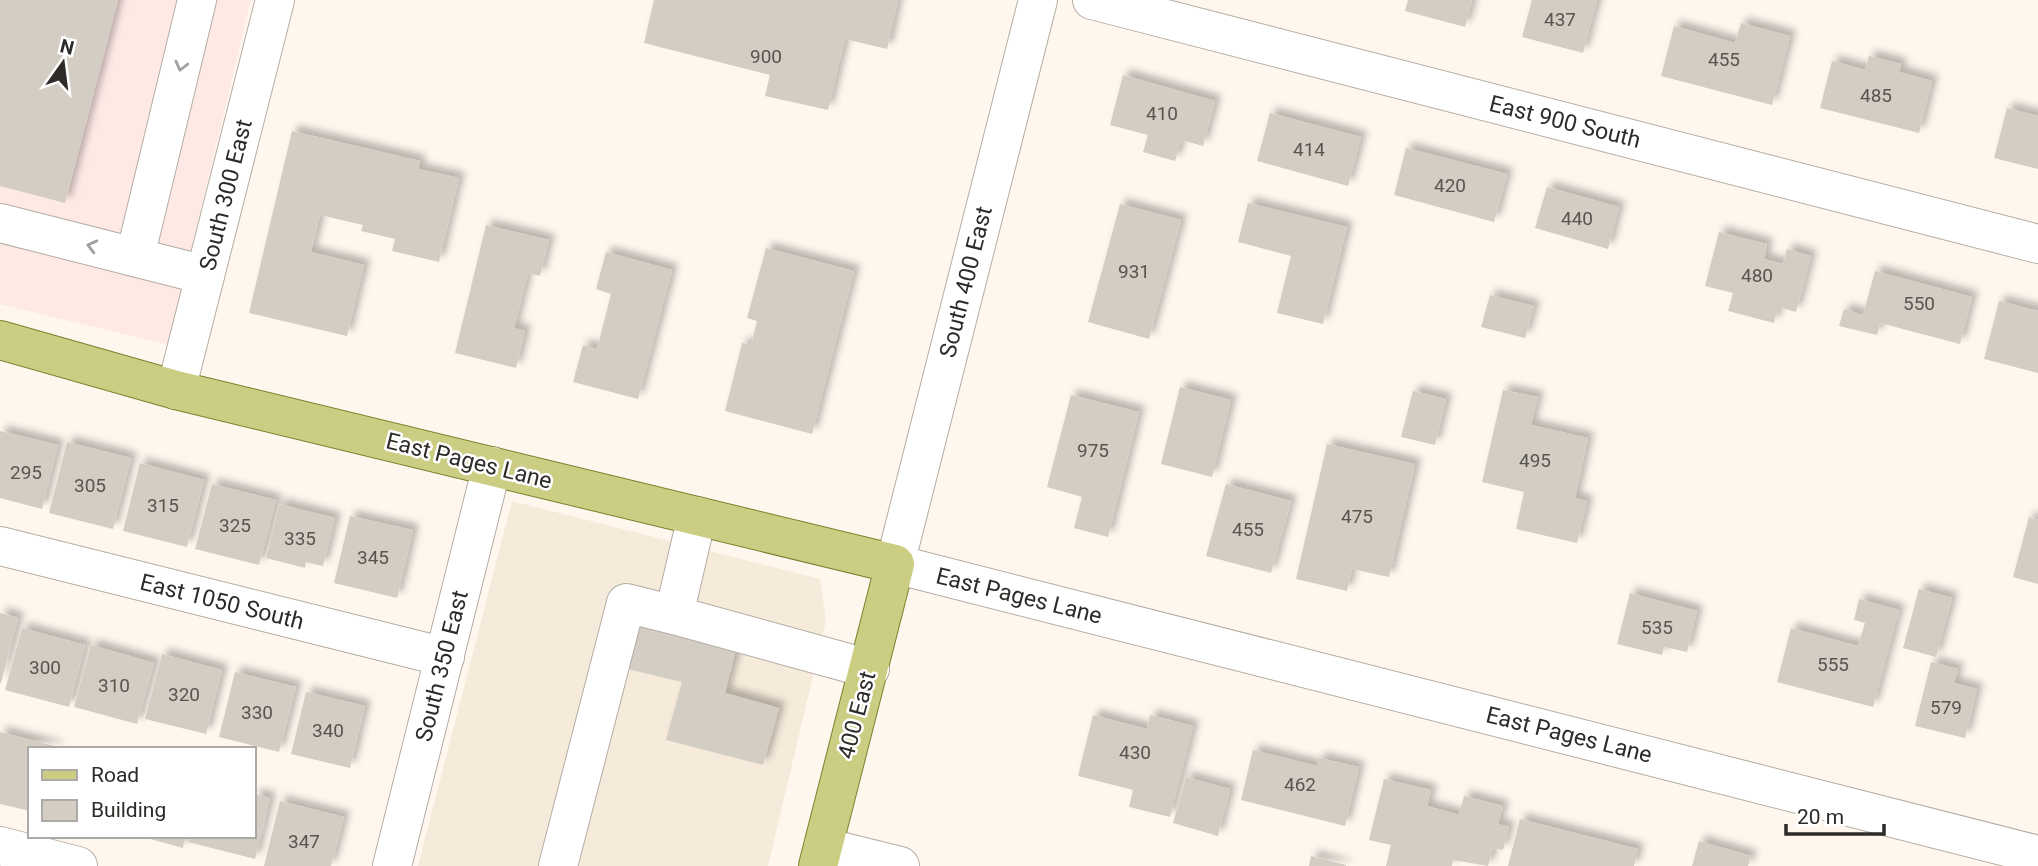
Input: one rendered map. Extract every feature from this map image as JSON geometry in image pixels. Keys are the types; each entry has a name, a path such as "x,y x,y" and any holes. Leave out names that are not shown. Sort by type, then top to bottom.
{"main road":[{"name":"East Pages Lane","path":"0,340 176,390 895,564"},
{"name":"400 East","path":"820,857 895,564"}],"street":[{"path":"135,257 197,0"},
{"name":"South 300 East","path":"176,390 275,0"},
{"name":"South 400 East","path":"895,564 1038,0"},
{"name":"East 900 South","path":"1092,0 2038,244"},
{"path":"0,223 205,275"},
{"name":"South 350 East","path":"391,866 492,466"},
{"path":"674,615 697,516"},
{"name":"East 1050 South","path":"0,546 444,657"},
{"name":"East Pages Lane","path":"895,564 2038,855"},
{"path":"558,866 626,603 870,669"},
{"path":"0,846 78,866"},
{"path":"820,857 900,866"}],"shaded area":[{"path":"0,0 251,0 168,345 0,304"},
{"path":"512,501 820,579 826,621 768,866 418,866"}],"building":[{"path":"0,0 118,0 65,203 0,186"},
{"path":"654,0 898,0 887,49 845,39 828,110 765,96 770,75 644,43"},
{"path":"1408,0 1472,0 1465,27 1405,11"},
{"path":"1532,0 1597,0 1583,53 1522,37"},
{"path":"1741,23 1790,36 1772,105 1661,76 1674,26 1735,43"},
{"path":"1869,56 1901,64 1899,72 1932,81 1919,133 1820,108 1832,61 1865,70"},
{"path":"1123,75 1215,101 1203,146 1181,140 1175,161 1143,152 1148,135 1110,125"},
{"path":"2007,108 2038,116 2038,169 1994,158"},
{"path":"1270,113 1361,137 1348,186 1257,161"},
{"path":"292,131 420,161 418,169 459,178 439,262 392,251 395,239 361,231 363,225 320,215 311,252 364,265 347,336 249,313"},
{"path":"1406,148 1507,174 1494,222 1394,195"},
{"path":"1547,187 1619,207 1608,249 1535,228"},
{"path":"1248,203 1347,227 1323,324 1277,313 1291,256 1238,242"},
{"path":"1120,204 1181,220 1149,339 1088,322"},
{"path":"486,225 549,240 540,276 528,273 514,328 525,331 516,368 455,353"},
{"path":"1719,232 1767,244 1764,259 1783,264 1787,249 1811,256 1796,312 1778,307 1774,323 1728,311 1733,293 1705,286"},
{"path":"766,248 854,271 812,434 725,411 742,343 751,345 757,321 747,318"},
{"path":"606,252 672,270 638,399 573,382 583,345 597,349 611,294 596,289"},
{"path":"1875,271 1972,297 1960,344 1880,323 1877,335 1839,326 1844,309 1863,315"},
{"path":"1490,295 1534,306 1525,338 1481,327"},
{"path":"1999,301 2038,311 2038,373 1984,359"},
{"path":"1180,387 1231,400 1212,477 1161,464"},
{"path":"1503,390 1538,397 1531,425 1588,438 1575,498 1587,501 1577,543 1516,529 1524,492 1482,482"},
{"path":"1413,391 1446,399 1435,445 1401,437"},
{"path":"1071,395 1139,412 1108,537 1074,528 1082,497 1047,487"},
{"path":"0,431 58,445 42,509 0,498"},
{"path":"67,442 131,458 113,529 49,513"},
{"path":"1327,444 1415,464 1389,577 1352,569 1347,591 1296,579"},
{"path":"140,463 204,480 187,547 123,531"},
{"path":"212,484 276,500 259,565 195,549"},
{"path":"1226,484 1291,501 1271,573 1206,556"},
{"path":"279,504 335,518 323,566 306,562 305,568 266,558"},
{"path":"350,516 413,530 397,598 334,583"},
{"path":"2029,517 2038,520 2038,584 2013,577"},
{"path":"1919,589 1952,598 1936,657 1903,648"},
{"path":"1630,593 1697,611 1687,652 1664,647 1662,655 1617,644"},
{"path":"1859,599 1899,610 1873,707 1777,682 1791,628 1858,646 1865,623 1854,620"},
{"path":"0,613 18,618 1,683 0,683"},
{"path":"627,618 737,645 725,693 779,708 763,765 666,740 682,682 615,666"},
{"path":"22,628 85,645 69,707 5,690"},
{"path":"91,645 154,663 137,724 74,707"},
{"path":"162,654 222,670 206,734 145,719"},
{"path":"1931,662 1958,669 1954,683 1977,689 1965,738 1915,726"},
{"path":"235,672 296,687 279,752 219,737"},
{"path":"306,692 365,706 350,768 291,754"},
{"path":"1093,715 1147,729 1150,715 1193,726 1170,817 1129,807 1133,790 1078,776"},
{"path":"0,732 58,747 28,747 28,811 0,804"},
{"path":"1253,750 1317,766 1319,758 1359,767 1345,826 1241,800"},
{"path":"1186,777 1230,789 1218,836 1173,823"},
{"path":"1384,779 1431,790 1427,806 1459,815 1464,796 1503,806 1498,824 1509,827 1503,850 1493,848 1488,866 1453,860 1452,866 1386,866 1391,845 1369,840"},
{"path":"256,794 270,798 255,859 188,842 189,838 256,838"},
{"path":"280,801 344,817 331,866 264,866"},
{"path":"1520,819 1638,849 1634,866 1508,866"},
{"path":"146,838 185,838 183,848"},
{"path":"1699,841 1751,856 1748,866 1692,866"},
{"path":"1311,856 1346,865 1346,866 1309,866"}]}
